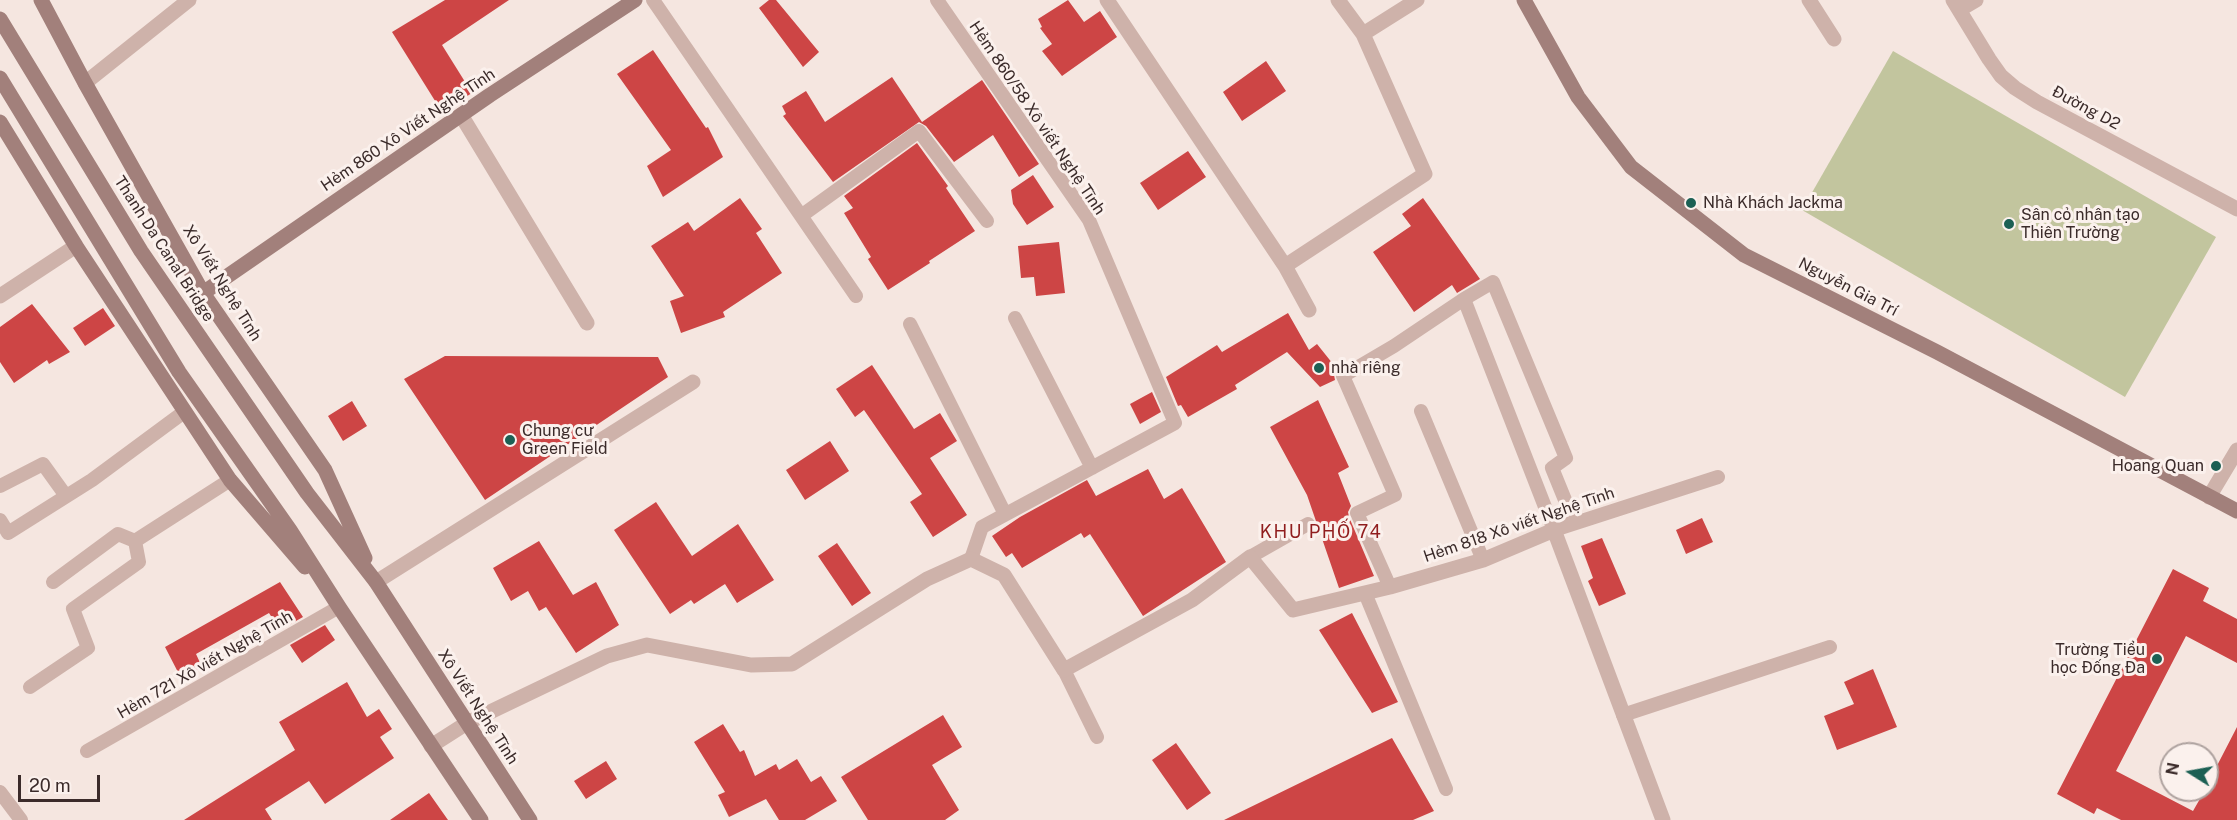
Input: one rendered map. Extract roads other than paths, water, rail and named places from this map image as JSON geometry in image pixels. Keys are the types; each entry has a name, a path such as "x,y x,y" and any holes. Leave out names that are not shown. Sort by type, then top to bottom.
{"street":[{"name":"Xô Viết Nghệ Tĩnh","path":"41,0 203,293 325,470 376,582"},
{"path":"85,83 189,0"},
{"name":"Hẻm 860 Xô Viết Nghệ Tĩnh","path":"203,293 461,115 635,0"},
{"path":"1107,0 1286,266 1309,310"},
{"path":"1286,266 1425,174 1363,34 1338,0"},
{"path":"1363,34 1417,0"},
{"name":"Nguyễn Gia Trí","path":"1524,0 1578,97 1630,167 1744,255 1937,352 2237,511"},
{"path":"1809,0 1834,39"},
{"path":"1956,5 1976,0"},
{"name":"Đường D2","path":"1956,5 2001,76 2015,88 2237,209"},
{"name":"Thanh Da Canal Bridge","path":"0,19 141,250 307,493"},
{"path":"0,78 179,372 290,530 481,820"},
{"path":"461,115 587,324"},
{"path":"0,122 76,246 230,480 339,607"},
{"path":"0,296 76,246"},
{"path":"376,582 693,382"},
{"path":"2209,497 2237,450"},
{"name":"Xô Viết Nghệ Tĩnh","path":"307,493 376,582 530,820"},
{"path":"1554,530 1663,820"},
{"name":"Hẻm 818 Xô viết Nghệ Tĩnh","path":"1250,557 1293,610 1390,587 1483,560 1554,530"},
{"path":"431,746 467,723 607,656 647,645 752,665 792,664 927,579 971,559 1004,575 1064,670 1192,600 1250,557"}],"lane":[{"path":"653,0 856,296"},
{"name":"Hẻm 860/58 Xô viết Nghệ Tĩnh","path":"937,0 1089,220 1175,423 1092,468"},
{"path":"801,216 919,131 987,221"},
{"path":"1390,587 1357,513 1395,495 1343,376 1394,346 1464,298 1493,282 1566,458 1552,468 1574,522"},
{"path":"1464,298 1554,530"},
{"path":"971,559 982,527 1092,468 1015,318"},
{"path":"910,324 1005,514"},
{"path":"0,520 8,532 92,480 184,411"},
{"path":"1421,411 1483,560"},
{"path":"0,486 43,464 66,496"},
{"name":"Hẻm 818 Xô viết Nghệ Tĩnh","path":"1554,530 1718,477"},
{"path":"135,541 230,480"},
{"path":"1250,557 1308,524"},
{"path":"53,582 118,534 135,541"},
{"path":"30,687 88,648 73,609 139,562 135,541"},
{"path":"1365,593 1446,789"},
{"name":"Hẻm 721 Xô viết Nghệ Tĩnh","path":"87,751 339,607"},
{"path":"1623,715 1830,647"},
{"path":"1064,670 1097,737"},
{"path":"0,792 15,818"}],"place":[{"name":"Nhà Khách Jackma","path":"1691,203"},
{"name":"Sân cỏ nhân tạo Thiên Trường","path":"2009,224"},
{"name":"nhà riêng","path":"1319,368"},
{"name":"Chung cư Green Field","path":"510,440"},
{"name":"Hoang Quan","path":"2216,466"},
{"name":"Trường Tiểu học Đống Đa","path":"2157,659"}],"district":[{"name":"KHU PHỐ 74","path":"1321,532"}]}
